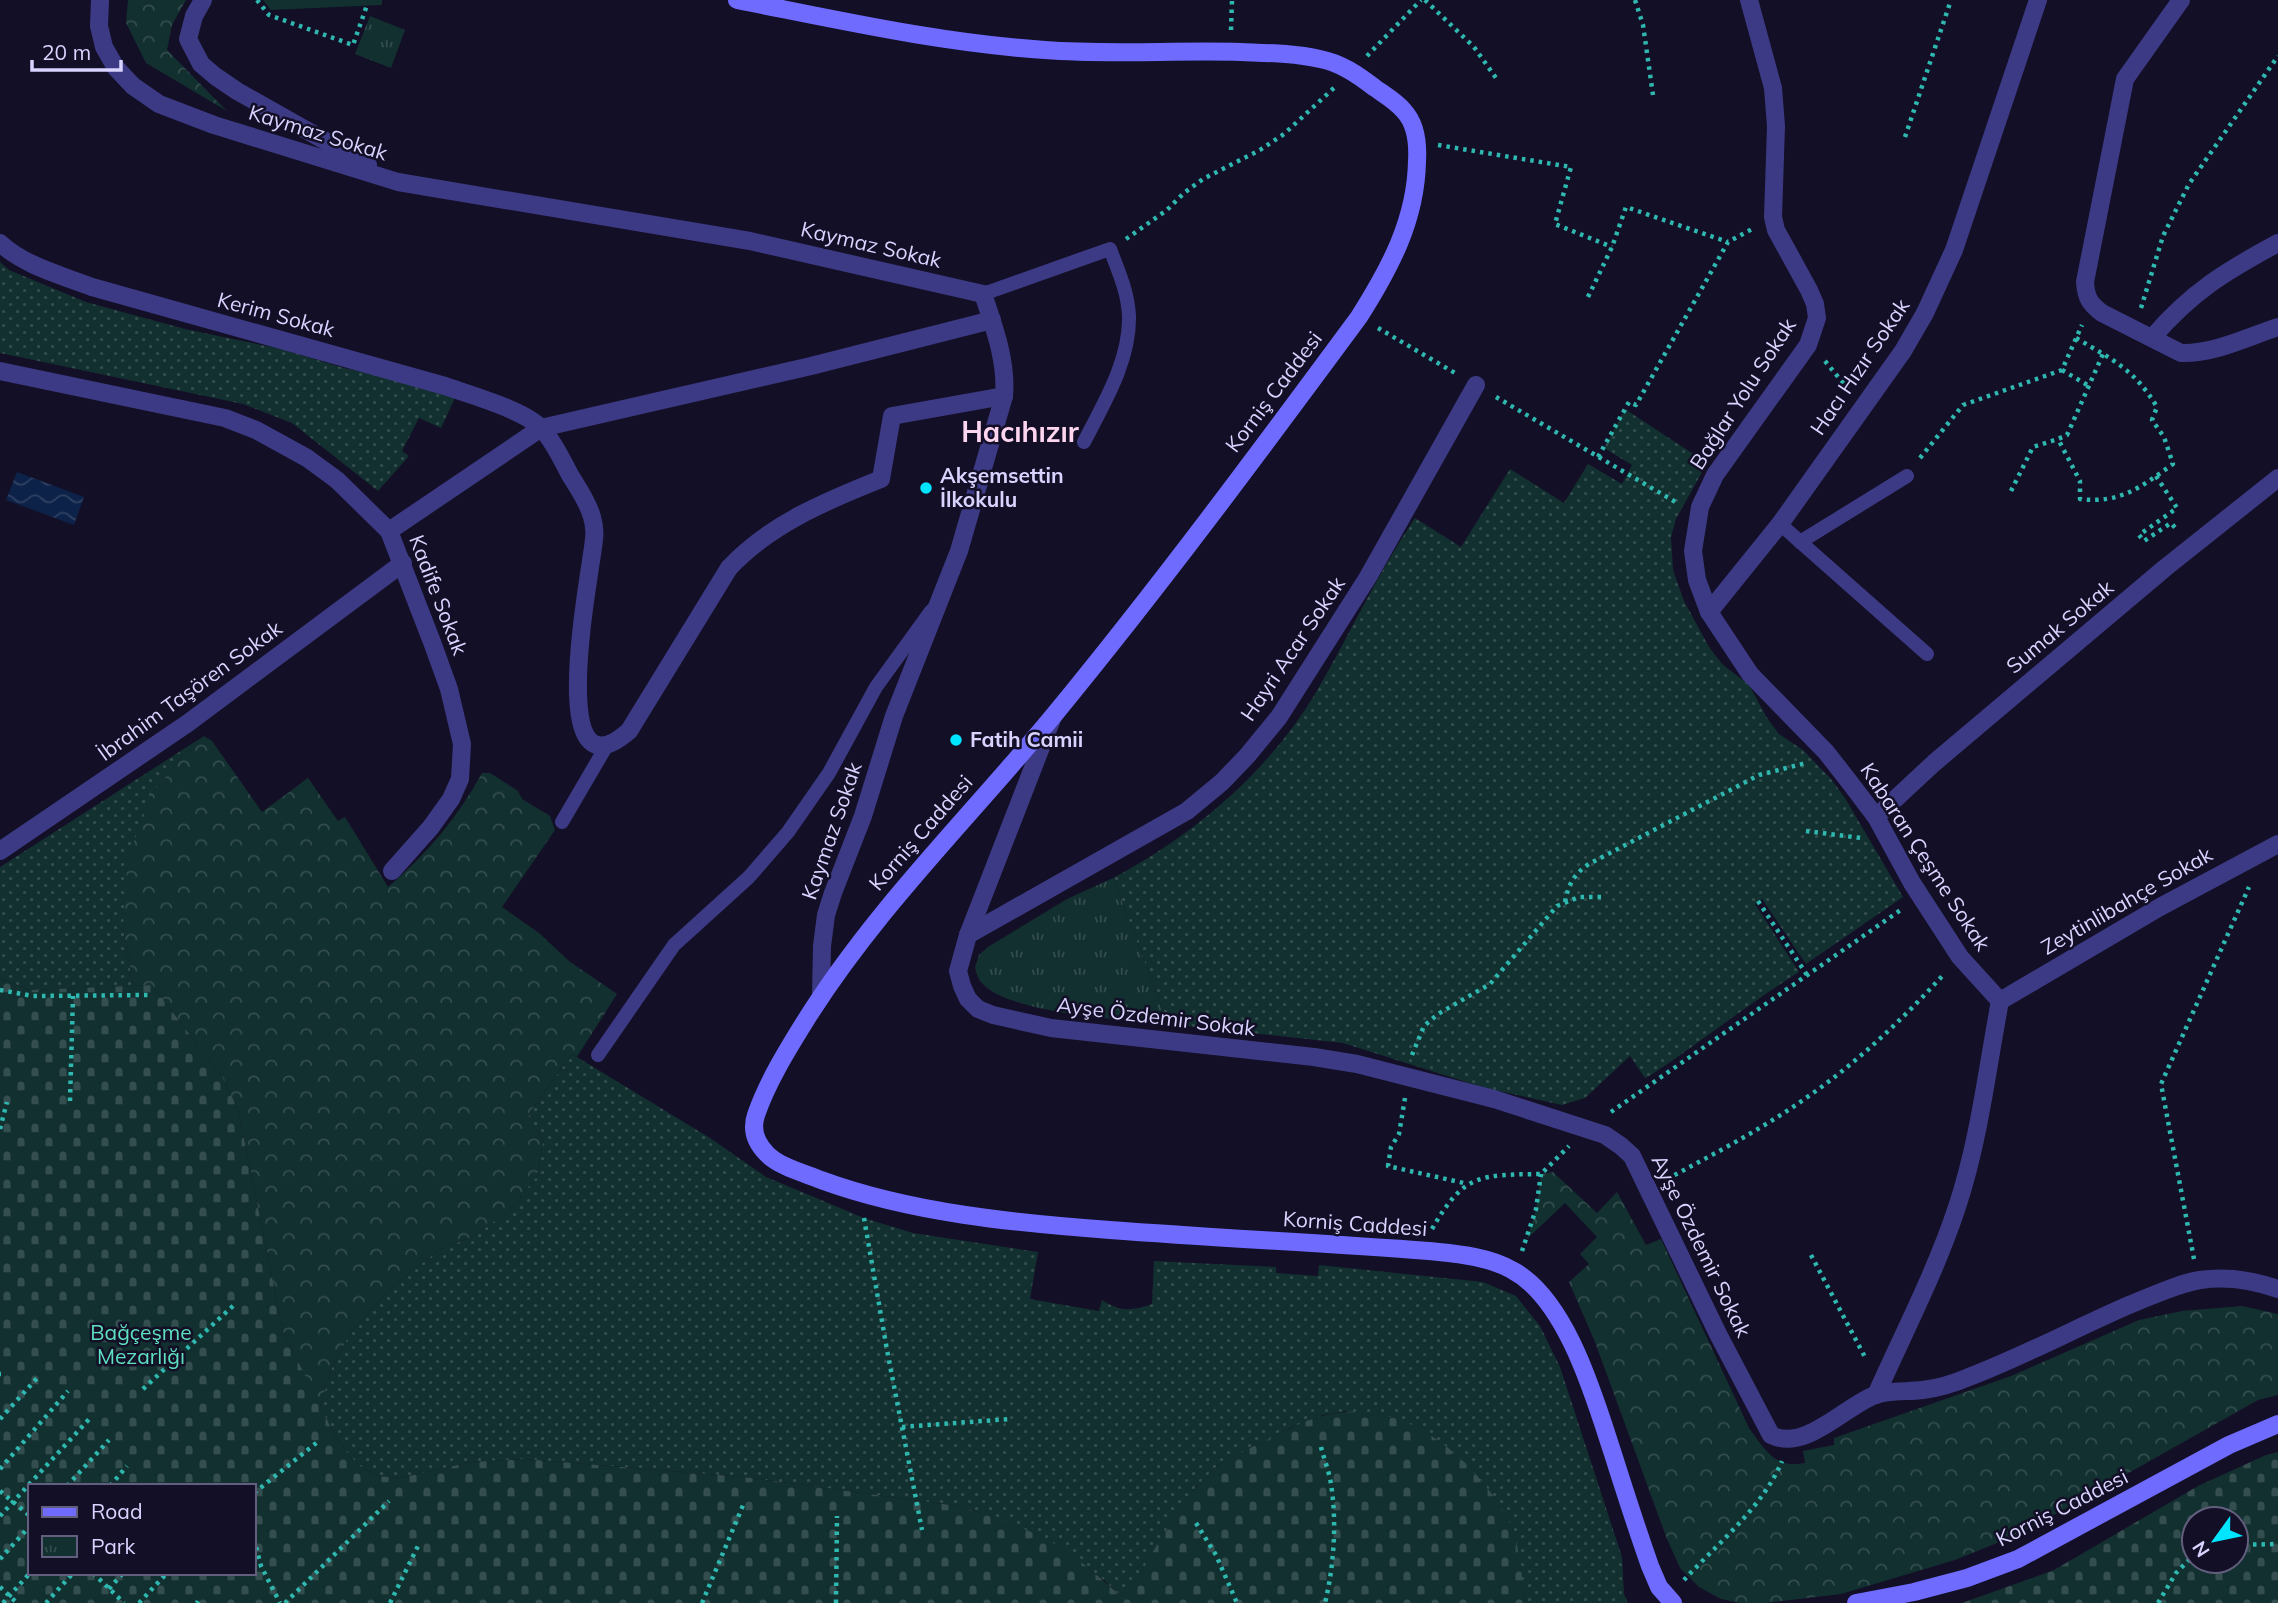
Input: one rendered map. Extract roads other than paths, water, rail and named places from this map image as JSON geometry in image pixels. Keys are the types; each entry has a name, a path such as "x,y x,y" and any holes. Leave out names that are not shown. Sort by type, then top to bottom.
{"main road":[{"name":"Korniş Caddesi","path":"737,0 885,31 943,40 1045,50 1222,51 1290,54 1323,59 1353,71 1405,111 1415,130 1416,142 1417,186 1409,220 1398,251 1359,317 1053,716 880,916 821,996 788,1049 754,1121 753,1131 766,1154 779,1163 859,1193 1024,1223 1420,1250 1484,1259 1516,1272 1531,1283 1546,1302 1564,1328 1578,1356 1594,1396 1650,1566 1659,1587 1670,1600"},
{"name":"Korniş Caddesi","path":"1856,1603 1967,1578 2018,1559 2229,1445 2278,1424"}],"street":[{"name":"Kaymaz Sokak","path":"100,0 99,26 104,47 116,68 134,86 159,104 214,125 398,182 750,241 983,294 1006,376 1004,396 968,525 944,593 894,716 863,816 826,915 821,996"},
{"path":"203,0 190,27 188,39 201,64 237,91 398,182"},
{"name":"Bağlar Yolu Sokak","path":"1709,612 1697,580 1694,561 1698,515 1715,475 1808,345 1817,318 1815,304 1776,230 1773,217 1776,126 1773,88 1749,0"},
{"name":"Hacı Hızır Sokak","path":"1709,612 1780,524 1903,351 1926,313 1954,250 2038,0"},
{"path":"2181,0 2125,79 2085,282 2086,296 2102,313 2181,353 2195,353 2278,327"},
{"name":"Kerim Sokak","path":"0,243 39,267 92,287 445,386 523,416 541,428"},
{"path":"2152,338 2190,298 2234,268 2278,243"},
{"path":"389,531 541,428 811,366 992,320"},
{"name":"Kadife Sokak","path":"0,371 225,418 256,430 307,458 337,480 389,531 449,689 463,744 460,779 451,799 431,827 392,871"},
{"name":"Hayri Acar Sokak","path":"968,935 1187,811 1222,782 1247,755 1279,717 1368,577 1476,385"},
{"path":"541,428 586,502 593,519 595,535 582,628 578,702 580,719 591,744 608,745 629,731 729,568 743,552 789,521 828,500 881,479 892,416 1004,396"},
{"name":"Sumak Sokak","path":"1876,817 1954,746 2194,544 2278,478"},
{"name":"İbrahim Taşören Sokak","path":"0,851 188,723 403,563"},
{"name":"Kabaran Çeşme Sokak","path":"1709,612 1750,674 1831,759 1876,817 1920,896 1960,957 2000,1001"},
{"name":"Ayşe Özdemir Sokak","path":"1053,716 968,935 958,971 968,999 978,1009 1051,1028 1314,1057 1409,1077 1494,1099 1605,1135 1632,1156 1718,1334 1771,1435 1790,1440 1805,1436 1878,1391"},
{"name":"Zeytinlibahçe Sokak","path":"2000,1001 2160,907 2278,844"},
{"path":"2000,1001 1972,1153 1958,1205 1943,1247 1878,1391 1926,1390 1968,1378 2130,1305 2199,1280 2252,1280 2278,1289"}],"lane":[{"path":"983,294 1110,249 1124,285 1129,315 1127,338 1111,389 1084,442"},
{"path":"1800,542 1907,476"},
{"path":"1780,524 1927,654"},
{"path":"598,1055 674,945 749,877 788,832 830,773 876,687 944,593"},
{"path":"562,822 608,745"}],"water":[{"path":"17,472 84,497 74,525 6,500"}],"place":[{"name":"Akşemsettin İlkokulu","path":"926,488"},
{"name":"Fatih Camii","path":"956,740"}],"district":[{"name":"Hacıhızır","path":"1020,432"}],"park label":[{"name":"Bağçeşme Mezarlığı","path":"141,1345"}]}
